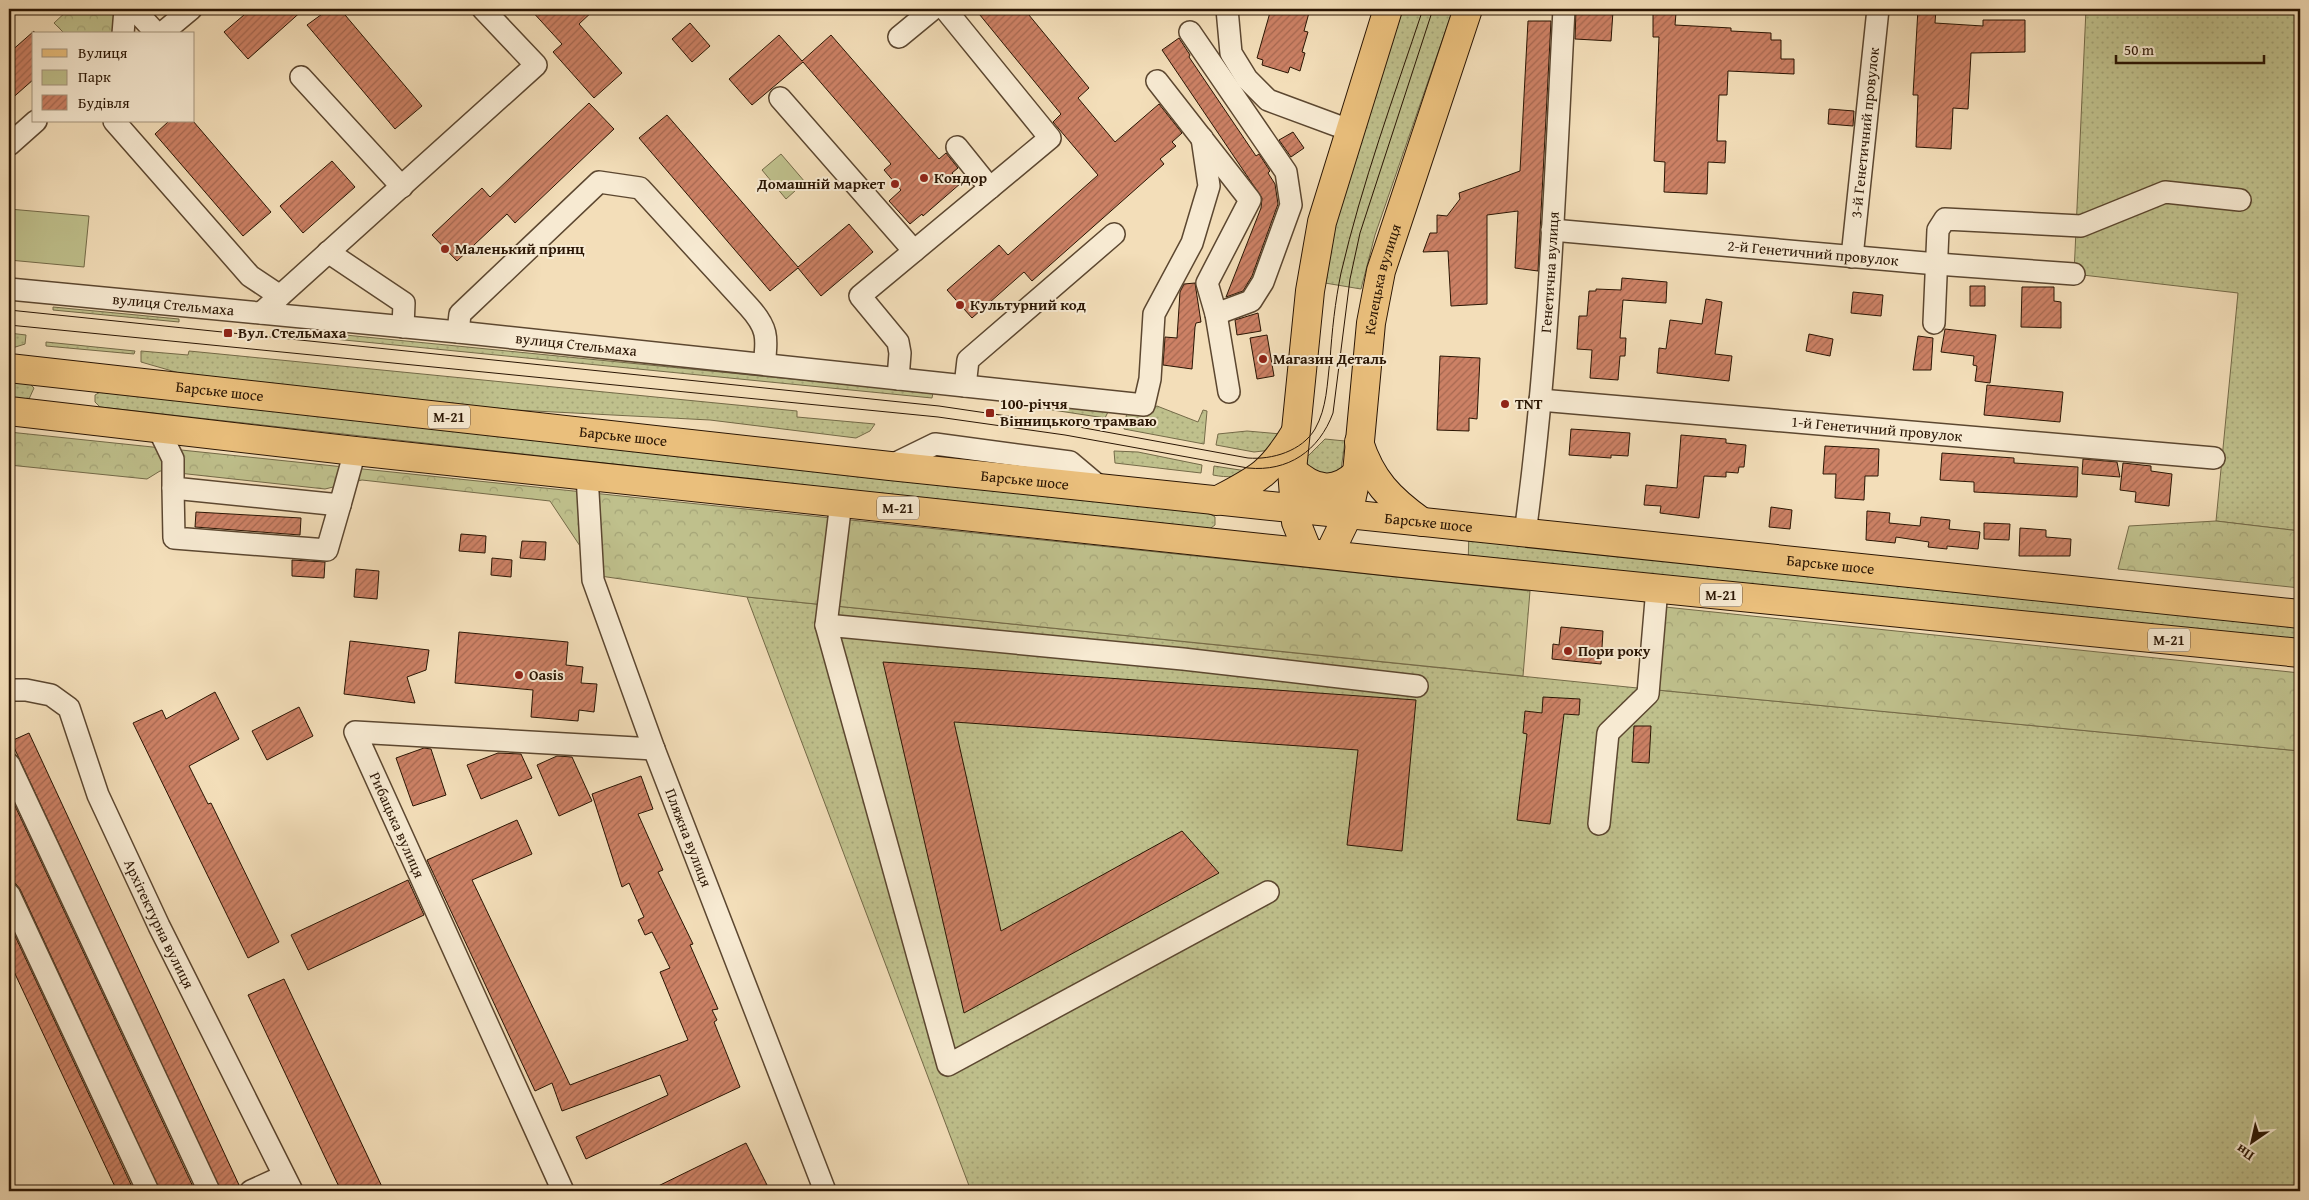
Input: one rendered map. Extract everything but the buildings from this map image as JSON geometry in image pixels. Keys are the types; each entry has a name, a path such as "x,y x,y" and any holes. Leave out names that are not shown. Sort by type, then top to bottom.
{"main road":[{"path":"1319,553 1296,522 1292,470 1310,291 1322,222 1388,9"},
{"name":"Келецька вулиця","path":"1319,553 1348,515 1357,473 1371,323 1381,271 1468,9"},
{"name":"Барське шосе","path":"9,368 1102,489 2300,614"},
{"path":"61,416 64,374"},
{"name":"М-21","path":"9,411 355,451 1403,563 2300,653"},
{"path":"1210,542 1225,532 1228,523 1227,514 1223,506 1216,501 1254,481 1271,468 1295,433"},
{"path":"1360,442 1367,466 1384,490 1416,522 1396,531 1392,539 1393,548 1403,563"},
{"path":"1292,470 1308,483 1328,488 1344,483 1357,473"}],"street":[{"path":"123,32 125,9"},
{"path":"134,9 155,32"},
{"path":"163,32 191,9"},
{"path":"262,313 536,65 483,9"},
{"path":"899,37 933,9"},
{"path":"898,379 900,353 898,342 860,296 1050,138 945,9"},
{"path":"1228,9 1231,53 1247,79 1268,100 1349,130"},
{"name":"Генетична вулиця","path":"1525,533 1540,400 1552,230 1564,9"},
{"name":"3-й Генетичний провулок","path":"1852,257 1878,9"},
{"path":"1190,32 1286,172 1291,205 1263,282 1251,300 1216,314"},
{"path":"301,77 402,187"},
{"path":"1157,81 1250,200 1207,283"},
{"path":"780,98 914,251"},
{"path":"9,145 35,122"},
{"path":"115,122 250,276 280,296"},
{"path":"1202,138 1209,186 1192,243 1216,314 1229,392"},
{"path":"957,147 990,188"},
{"path":"458,332 460,314 599,182 640,188 758,317 762,322 767,342 764,364"},
{"path":"1934,323 1938,230 1945,219 2081,226 2165,192 2240,200"},
{"name":"2-й Генетичний провулок","path":"1552,230 1852,257 2074,274"},
{"path":"965,386 968,360 1114,234"},
{"name":"вулиця Стельмаха","path":"9,289 458,332 1144,404 1150,380 1154,314 1192,243"},
{"path":"328,252 404,303 403,327"},
{"name":"1-й Генетичний провулок","path":"1540,400 2214,458"},
{"path":"158,428 173,459 174,538 328,550 355,451"},
{"name":"Пляжна вулиця","path":"586,475 593,580 654,749 825,1191"},
{"path":"173,488 340,505"},
{"path":"841,502 826,625 948,1065 1268,892"},
{"path":"1599,824 1608,732 1648,694 1657,588"},
{"path":"826,625 1183,659 1417,686"},
{"name":"Архітектурна вулиця","path":"9,690 26,690 51,695 69,708 98,795 159,926 288,1184"},
{"name":"Рибацька вулиця","path":"562,1191 355,732 654,749"},
{"path":"9,764 209,1191"},
{"path":"9,894 148,1191"},
{"path":"251,1191 288,1184"}],"green space":[{"path":"69,9 122,9 119,32 63,32 54,23"},
{"path":"1403,9 1453,9 1375,235 1361,289 1325,283 1335,227 1361,135"},
{"path":"2086,9 2300,9 2300,531 2216,521 2238,293 2074,274"},
{"path":"781,154 805,182 786,199 762,170"},
{"path":"9,209 89,216 84,267 9,260"},
{"path":"53,307 179,319 179,322 53,310"},
{"path":"9,333 26,335 25,344 9,349"},
{"path":"335,334 933,393 932,398 334,339"},
{"path":"46,342 135,351 134,354 46,346"},
{"path":"141,351 188,355 189,351 797,411 797,417 875,424 870,431 856,438 710,420 496,409 193,377 141,362"},
{"path":"9,381 29,383 34,388 29,399 9,397"},
{"path":"102,391 1209,513 1215,517 1215,525 1208,530 100,407 95,402 95,395"},
{"path":"1000,399 1109,410 1105,418 1000,402"},
{"path":"1157,406 1198,422 1203,410 1207,411 1204,444 1124,429 1127,412 1143,413"},
{"path":"1247,431 1281,434 1272,450 1254,452 1216,445 1218,434"},
{"path":"9,432 1530,591 1523,676 747,597 600,576 550,501 362,480 325,489 160,471 147,479 9,465"},
{"path":"1325,439 1345,441 1341,470 1333,479 1307,468 1307,457"},
{"path":"1114,451 1138,452 1202,465 1201,473 1115,463"},
{"path":"1214,466 1253,472 1243,475 1218,476 1213,475"},
{"path":"2216,521 2300,531 2300,588 2118,569 2129,526"},
{"path":"1469,527 2300,614 2300,653 1468,569"},
{"path":"747,597 1657,690 2300,751 2300,1191 971,1191"},
{"path":"1665,607 2300,673 2300,751 1657,690"}],"tram line":[{"path":"9,310 939,406 1068,425 1248,458 1276,456 1294,448 1309,437 1322,413 1327,387 1337,295 1349,239 1379,140 1423,9"},
{"path":"9,325 938,417 1065,435 1248,468 1276,466 1289,462 1310,448 1327,426 1333,413 1350,279 1360,233 1433,9"}],"place":[{"name":"Кондор","path":"924,178"},
{"name":"Домашній маркет","path":"895,184"},
{"name":"Маленький принц","path":"445,249"},
{"name":"Культурний код","path":"960,305"},
{"name":"Вул. Стельмаха","path":"228,333"},
{"name":"Магазин Деталь","path":"1263,359"},
{"name":"TNT","path":"1505,404"},
{"name":"100-річчя Вінницького трамваю","path":"990,413"},
{"name":"Пори року","path":"1568,651"},
{"name":"Oasis","path":"519,675"}]}
